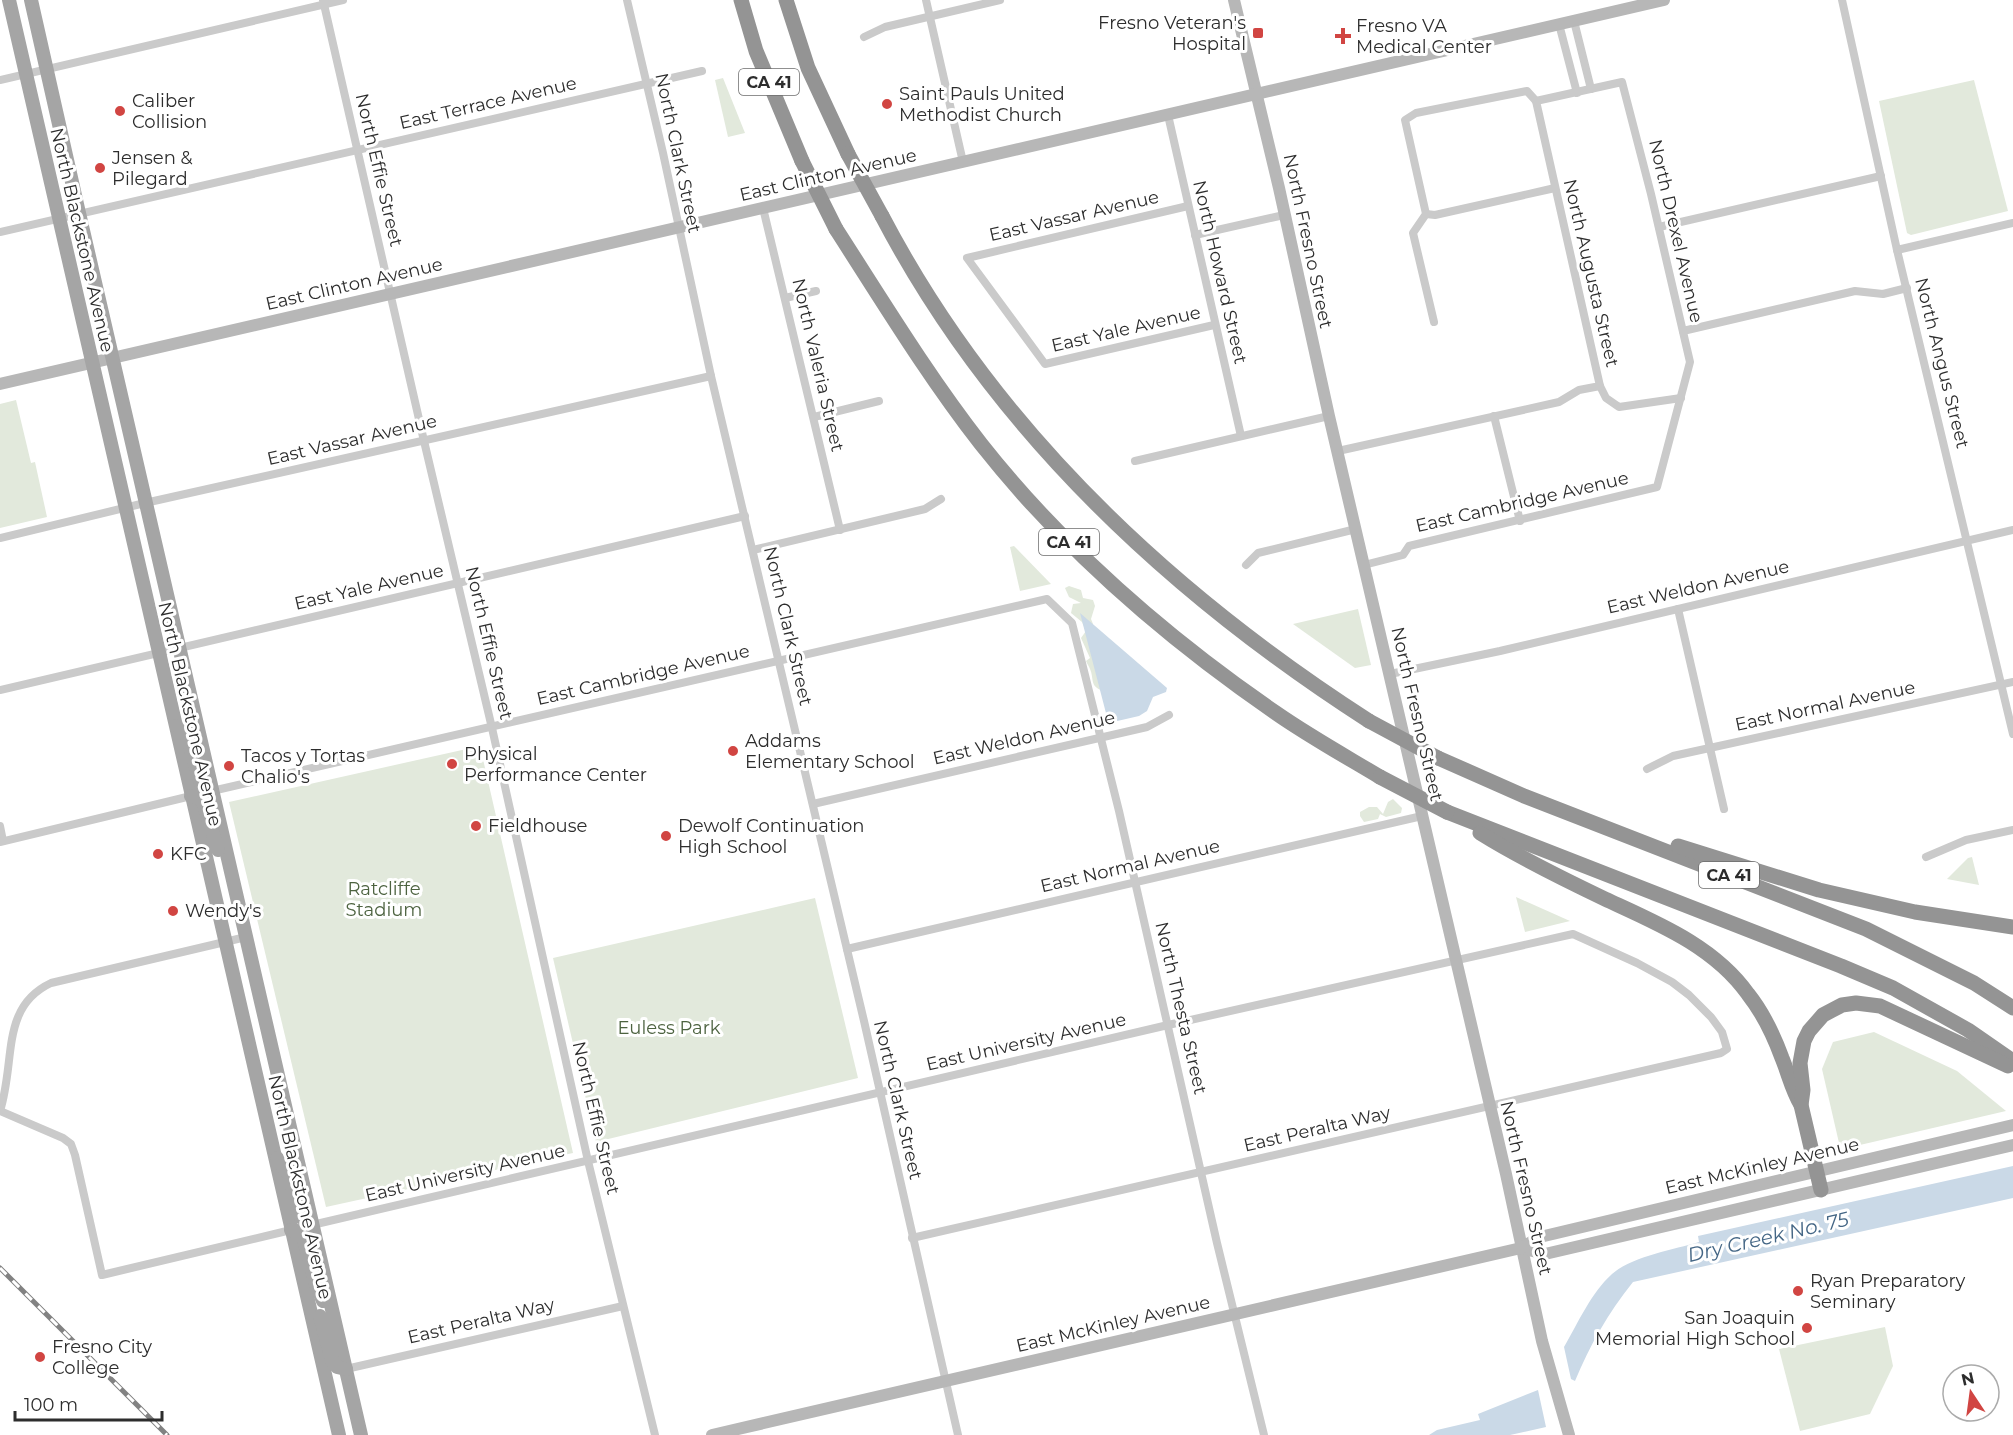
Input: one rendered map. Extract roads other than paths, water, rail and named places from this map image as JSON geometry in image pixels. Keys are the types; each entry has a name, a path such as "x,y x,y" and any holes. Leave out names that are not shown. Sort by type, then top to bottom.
{"highway":[{"name":"CA 41","path":"741,0 756,51 802,161 836,229 936,382 981,444 1050,523 1134,603 1276,713 1380,777 1447,812 1787,944 1893,988 1968,1030 2013,1061"},
{"name":"CA 41","path":"786,0 808,68 848,154 908,264 978,370 1023,426 1074,482 1177,579 1288,666 1369,721 1438,758 1524,796 1866,929 1974,983 2013,1008"},
{"path":"1524,796 1819,890 1915,912 2013,927"},
{"path":"1447,812 1503,848 1675,933 1720,964 1748,993 1760,1012 1782,1058 1793,1093 1801,1105 1821,1190"},
{"path":"1801,1105 1803,1090 1800,1063 1804,1041 1809,1031 1823,1015 1842,1005 1856,1003 1880,1006 2013,1069"}],"main road":[{"name":"North Blackstone Avenue","path":"9,0 339,1435"},
{"name":"North Blackstone Avenue","path":"31,0 361,1435"},
{"name":"North Fresno Street","path":"1234,0 1490,1106 1542,1341 1569,1435"},
{"name":"East Clinton Avenue","path":"0,384 1664,0"},
{"path":"174,724 186,733 201,784 207,791 212,792"},
{"path":"191,796 201,799 204,805 215,843 236,895"},
{"name":"East McKinley Avenue","path":"712,1435 1521,1248 1540,1237 2013,1125"},
{"name":"East McKinley Avenue","path":"1521,1248 1545,1254 2013,1145"},
{"path":"273,1153 289,1175 298,1212 312,1225"},
{"path":"291,1230 303,1236 315,1282 338,1336"},
{"path":"298,1258 321,1318 332,1360 337,1367 346,1369"}],"street":[{"path":"0,80 324,2 343,0"},
{"name":"North Clark Street","path":"627,0 711,376 847,949 958,1435"},
{"path":"926,0 963,162"},
{"path":"864,37 885,27 1000,0"},
{"name":"North Angus Street","path":"1842,0 1897,250 2013,734"},
{"name":"North Effie Street","path":"324,2 492,728 588,1161 655,1435"},
{"path":"1434,322 1413,233 1426,214 1405,120 1416,113 1527,91 1536,101 1591,89 1574,21"},
{"path":"1559,24 1577,93"},
{"name":"East Terrace Avenue","path":"0,232 702,71"},
{"name":"North Drexel Avenue","path":"1591,89 1622,82 1659,226 1690,362 1657,487"},
{"name":"North Augusta Street","path":"1338,451 1559,402 1579,390 1600,386 1536,101"},
{"name":"North Howard Street","path":"1168,115 1241,436"},
{"path":"1659,226 1881,176"},
{"path":"1426,214 1435,215 1555,188"},
{"name":"East Vassar Avenue","path":"1045,364 967,258 1188,206"},
{"name":"North Valeria Street","path":"764,208 840,530"},
{"path":"1195,235 1284,215"},
{"path":"1897,250 2013,223"},
{"path":"1683,331 1858,291 1867,294 1883,294 1907,288"},
{"path":"785,298 816,291"},
{"name":"East Yale Avenue","path":"1045,364 1214,325"},
{"name":"East Vassar Avenue","path":"0,538 145,503 711,376"},
{"path":"1600,386 1606,398 1619,406 1681,398"},
{"path":"814,417 879,401"},
{"path":"1135,462 1329,416"},
{"path":"1494,416 1520,521"},
{"name":"East Cambridge Avenue","path":"1364,565 1403,555 1409,546 1657,487"},
{"path":"753,550 925,509 941,499"},
{"name":"East Yale Avenue","path":"0,690 745,516"},
{"path":"1246,565 1258,553 1356,529"},
{"name":"East Weldon Avenue","path":"1390,674 1500,651 2013,530"},
{"name":"East Cambridge Avenue","path":"212,792 1047,599"},
{"name":"North Thesta Street","path":"1047,599 1072,623 1264,1435"},
{"path":"1678,609 1724,809"},
{"name":"East Normal Avenue","path":"1647,769 1673,756 2013,682"},
{"name":"East Weldon Avenue","path":"813,804 1101,738 1147,726 1169,714"},
{"path":"0,826 2,841 191,796"},
{"name":"East Normal Avenue","path":"847,949 1422,816"},
{"path":"1926,857 1966,840 2013,830"},
{"name":"East University Avenue","path":"312,1225 1168,1025 1572,934 1637,963 1680,988 1711,1017 1722,1032 1727,1049"},
{"path":"246,937 51,982 32,992 18,1005 8,1022 5,1084 0,1111 51,1132 71,1144 102,1275 291,1230"},
{"name":"East Peralta Way","path":"912,1238 1721,1053 1727,1049"},
{"name":"East Peralta Way","path":"346,1369 623,1306"}],"water":[{"path":"1080,613 1167,688 1166,692 1153,697 1147,711 1139,716 1113,722 1107,717"},
{"name":"Dry Creek No. 75","path":"2013,1166 2013,1198 1633,1282 1600,1330 1575,1381 1571,1379 1564,1347 1585,1309 1604,1282 1612,1274 1631,1263 1654,1254 1699,1242 1698,1236"},
{"path":"1538,1390 1546,1427 1510,1435 1429,1435 1437,1430 1480,1420 1478,1414"}],"railway":[{"path":"0,1268 167,1435"}],"place":[{"name":"Fresno Veteran's Hospital","path":"1258,33"},
{"name":"Fresno VA Medical Center","path":"1343,36"},
{"name":"Saint Pauls United Methodist Church","path":"887,104"},
{"name":"Caliber Collision","path":"120,111"},
{"name":"Jensen & Pilegard","path":"100,168"},
{"name":"Addams Elementary School","path":"733,751"},
{"name":"Physical Performance Center","path":"452,764"},
{"name":"Tacos y Tortas Chalio's","path":"229,766"},
{"name":"Fieldhouse","path":"476,826"},
{"name":"Dewolf Continuation High School","path":"666,836"},
{"name":"KFC","path":"158,854"},
{"name":"Wendy's","path":"173,911"},
{"name":"Ryan Preparatory Seminary","path":"1798,1291"},
{"name":"San Joaquin Memorial High School","path":"1807,1328"},
{"name":"Fresno City College","path":"40,1357"}],"park label":[{"name":"Ratcliffe Stadium","path":"384,899"},
{"name":"Euless Park","path":"669,1028"}]}
